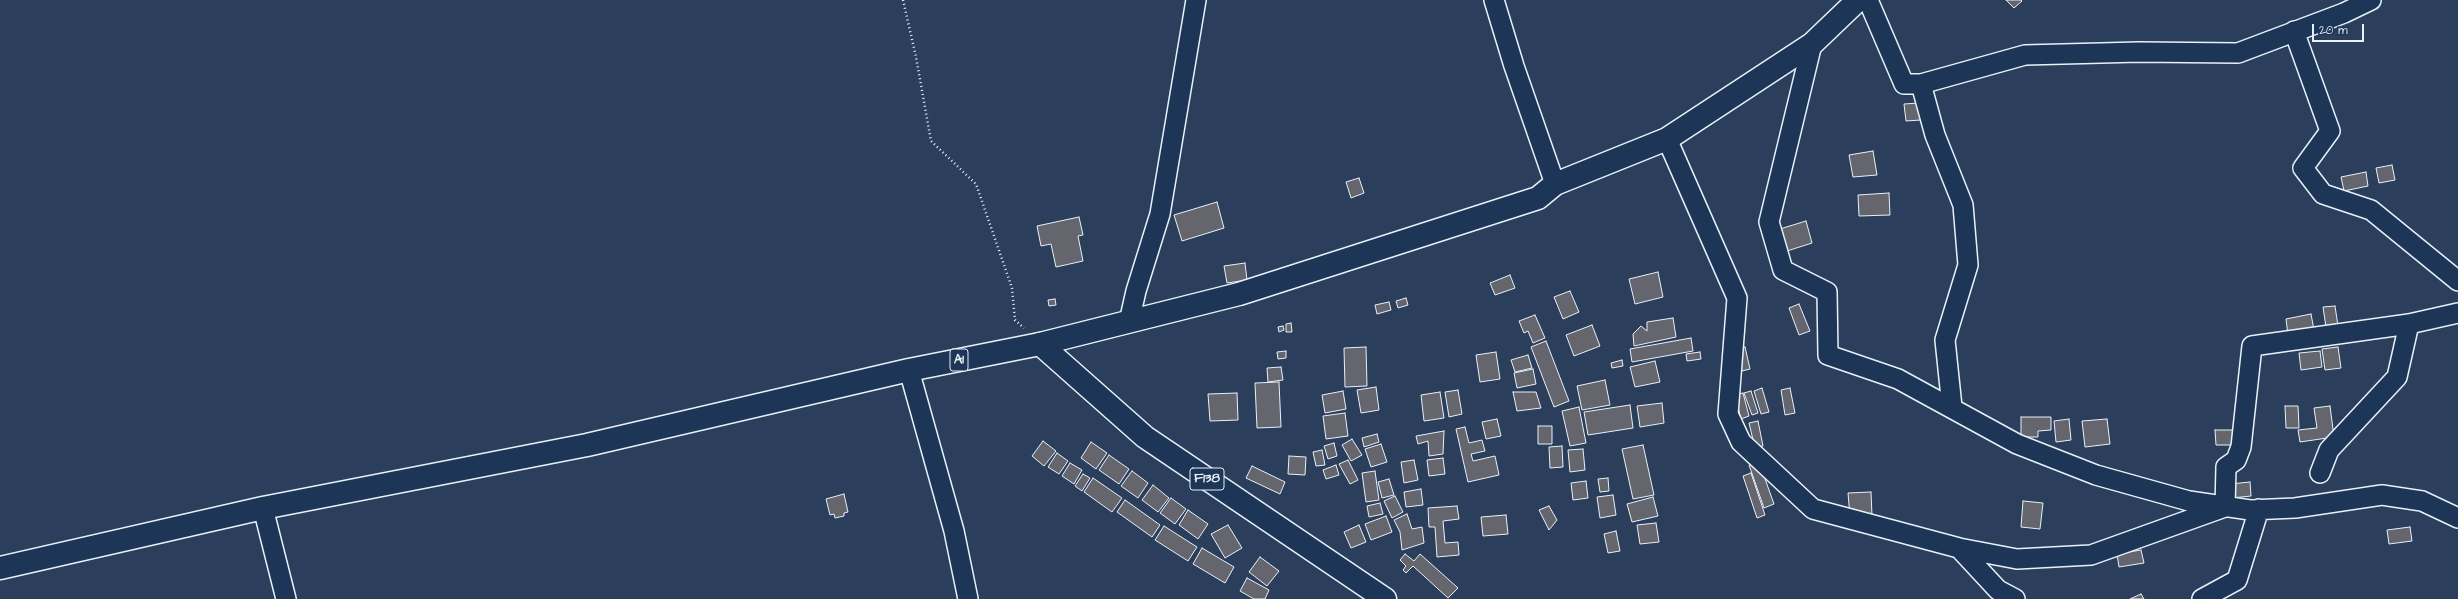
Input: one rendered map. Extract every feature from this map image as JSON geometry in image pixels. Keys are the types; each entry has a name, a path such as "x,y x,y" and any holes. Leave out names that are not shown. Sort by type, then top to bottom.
{"main road":[{"name":"A1","path":"0,568 263,508 587,445 909,370 1040,344 1239,294 1538,198 1555,184 1667,139 1812,44 1858,0"},
{"name":"F138","path":"1040,344 1145,437 1378,596"}],"street":[{"path":"1129,322 1136,291 1160,214 1196,0"},
{"path":"1494,0 1514,66 1555,184"},
{"path":"1868,0 1904,84 1921,84 2025,55 2139,52 2238,53 2344,13 2371,0"},
{"path":"2294,31 2330,131 2303,168 2323,194 2371,210 2458,281"},
{"path":"1812,44 1769,222 1782,270 1827,292 1828,355 1898,379 1952,407 2017,444 2096,476 2189,501 2225,507 2259,509 2295,508 2382,495 2422,501 2458,518"},
{"path":"1921,84 1935,135 1963,205 1968,265 1945,340 1952,407"},
{"path":"1667,139 1737,298 1728,414 1741,442 1813,509 1958,548 2017,559 2091,554 2225,507"},
{"path":"2225,507 2226,467 2236,460 2242,447 2252,346 2409,324 2458,313"},
{"path":"2320,473 2329,450 2397,377 2409,324"},
{"path":"909,370 954,531 968,599"},
{"path":"263,508 286,599"},
{"path":"2202,599 2237,580 2259,509"},
{"path":"1958,548 1998,590 2015,599"}],"path":[{"path":"903,0 931,140 976,184 1012,288 1015,320 1040,344"}],"building":[{"path":"2006,0 2021,0 2022,1 2014,8"},
{"path":"1919,103 1921,120 1906,121 1904,104"},
{"path":"1873,151 1877,175 1853,177 1849,155"},
{"path":"2392,165 2395,180 2379,183 2376,168"},
{"path":"2366,172 2368,186 2344,191 2341,177"},
{"path":"1359,178 1364,193 1351,198 1346,182"},
{"path":"1889,193 1890,215 1859,216 1858,195"},
{"path":"1217,202 1224,228 1182,241 1174,215"},
{"path":"1079,217 1083,235 1078,236 1083,261 1056,267 1051,244 1041,246 1037,226"},
{"path":"1806,221 1812,243 1787,251 1780,229"},
{"path":"1245,263 1247,280 1227,283 1224,266"},
{"path":"1658,272 1663,297 1635,304 1629,279"},
{"path":"1510,275 1515,288 1495,295 1490,283"},
{"path":"1570,291 1579,312 1563,319 1554,297"},
{"path":"1406,298 1408,305 1398,308 1396,301"},
{"path":"1055,299 1056,305 1049,306 1048,300"},
{"path":"1389,302 1391,310 1377,314 1375,305"},
{"path":"1799,304 1810,331 1799,335 1789,308"},
{"path":"2335,306 2338,326 2326,327 2323,307"},
{"path":"2311,314 2314,330 2288,335 2286,319"},
{"path":"1535,315 1545,338 1533,343 1528,331 1524,333 1519,321"},
{"path":"1673,318 1676,337 1634,346 1633,334 1641,326 1647,331 1647,322"},
{"path":"1291,323 1292,332 1286,332 1286,324"},
{"path":"1592,325 1600,346 1574,356 1566,335"},
{"path":"1283,326 1284,330 1279,332 1278,327"},
{"path":"1691,338 1693,351 1632,362 1630,349"},
{"path":"1546,341 1569,401 1554,407 1531,347"},
{"path":"1366,347 1367,386 1345,387 1344,348"},
{"path":"1745,347 1750,369 1742,371 1736,350"},
{"path":"2338,347 2341,368 2325,370 2322,349"},
{"path":"1286,351 1286,358 1278,359 1277,352"},
{"path":"2320,351 2322,367 2301,370 2299,353"},
{"path":"1496,352 1500,379 1480,382 1476,355"},
{"path":"1700,352 1701,359 1687,361 1686,354"},
{"path":"1528,355 1532,368 1515,372 1511,360"},
{"path":"1622,360 1623,366 1612,368 1611,363"},
{"path":"1655,361 1660,382 1635,387 1630,367"},
{"path":"1281,367 1283,380 1268,382 1267,368"},
{"path":"1533,369 1536,384 1517,388 1514,373"},
{"path":"1605,380 1610,405 1582,410 1577,386"},
{"path":"1279,382 1281,427 1257,428 1255,383"},
{"path":"1376,387 1379,410 1361,413 1357,390"},
{"path":"1762,388 1769,412 1761,414 1754,391"},
{"path":"1790,388 1795,413 1785,415 1781,390"},
{"path":"1458,390 1462,414 1449,417 1445,392"},
{"path":"1343,391 1346,409 1325,413 1322,395"},
{"path":"1751,391 1758,413 1752,415 1744,393"},
{"path":"1440,392 1444,418 1424,421 1421,395"},
{"path":"1513,392 1536,392 1541,408 1517,411"},
{"path":"1237,393 1238,420 1210,421 1208,394"},
{"path":"1743,393 1749,416 1741,419 1735,395"},
{"path":"1662,403 1664,423 1640,427 1637,406"},
{"path":"1630,405 1633,428 1588,435 1584,412"},
{"path":"2285,406 2298,406 2299,428 2286,428"},
{"path":"2330,406 2334,437 2300,442 2298,430 2317,428 2314,408"},
{"path":"1579,407 1586,443 1570,446 1562,411"},
{"path":"1345,413 1348,436 1326,439 1323,416"},
{"path":"2021,417 2051,417 2051,430 2038,431 2038,437 2021,437"},
{"path":"1497,419 1501,436 1486,439 1482,422"},
{"path":"2069,419 2071,440 2056,442 2054,421"},
{"path":"2107,419 2110,444 2085,447 2082,421"},
{"path":"1758,421 1763,446 1755,448 1749,423"},
{"path":"1538,426 1552,426 1552,444 1538,444"},
{"path":"1465,427 1469,443 1482,440 1485,451 1471,454 1473,461 1495,456 1499,475 1468,482 1456,429"},
{"path":"2215,430 2234,430 2235,445 2216,445"},
{"path":"1444,431 1443,454 1429,456 1428,441 1418,444 1416,436"},
{"path":"1377,434 1379,442 1364,447 1362,438"},
{"path":"1352,439 1362,455 1351,461 1342,445"},
{"path":"1043,441 1056,451 1044,466 1032,456"},
{"path":"1091,442 1107,453 1096,469 1081,458"},
{"path":"1334,443 1337,456 1328,459 1324,446"},
{"path":"1381,444 1387,462 1371,467 1365,449"},
{"path":"1643,445 1654,495 1633,499 1622,449"},
{"path":"1562,446 1563,467 1550,468 1549,447"},
{"path":"1583,449 1585,470 1570,472 1568,450"},
{"path":"1322,450 1325,465 1316,466 1313,452"},
{"path":"1057,453 1068,461 1059,474 1048,467"},
{"path":"1109,455 1129,469 1119,484 1099,470"},
{"path":"1289,456 1306,457 1305,475 1288,474"},
{"path":"1443,458 1445,474 1429,476 1427,460"},
{"path":"1348,460 1358,480 1350,484 1339,464"},
{"path":"1414,460 1418,480 1404,483 1401,462"},
{"path":"1759,462 1774,504 1764,508 1749,465"},
{"path":"1070,463 1082,470 1074,484 1062,476"},
{"path":"1336,465 1339,475 1326,479 1323,470"},
{"path":"1252,466 1285,482 1280,494 1246,478"},
{"path":"1132,471 1148,483 1138,498 1121,486"},
{"path":"1375,471 1379,500 1366,502 1362,473"},
{"path":"1751,473 1765,515 1757,518 1743,476"},
{"path":"1083,474 1090,478 1082,491 1075,486"},
{"path":"1093,478 1122,498 1112,512 1084,492"},
{"path":"1608,478 1609,491 1600,492 1598,479"},
{"path":"1389,479 1394,495 1382,498 1378,482"},
{"path":"1586,481 1588,498 1573,500 1571,483"},
{"path":"2250,482 2251,496 2232,498 2230,484"},
{"path":"1153,485 1169,498 1158,512 1142,500"},
{"path":"1421,489 1423,505 1406,507 1404,492"},
{"path":"1871,492 1872,516 1850,517 1848,493"},
{"path":"844,494 848,512 844,513 844,516 835,518 834,514 830,515 826,499"},
{"path":"1613,495 1616,515 1600,518 1597,497"},
{"path":"1395,496 1403,512 1392,518 1384,501"},
{"path":"1653,497 1658,516 1632,522 1627,504"},
{"path":"1171,498 1186,509 1175,524 1160,513"},
{"path":"1125,500 1160,525 1152,537 1117,512"},
{"path":"2023,501 2043,503 2040,529 2021,527"},
{"path":"1380,503 1383,514 1369,517 1367,506"},
{"path":"1457,506 1459,519 1443,521 1445,543 1458,542 1459,555 1437,557 1435,527 1429,527 1428,508"},
{"path":"1549,506 1557,520 1549,530 1539,510"},
{"path":"1188,510 1208,524 1198,539 1179,525"},
{"path":"1407,514 1412,529 1422,527 1424,543 1402,550 1400,532 1394,520"},
{"path":"1506,515 1508,534 1483,536 1481,517"},
{"path":"1386,516 1392,532 1371,540 1365,524"},
{"path":"1656,523 1659,542 1640,544 1637,525"},
{"path":"1228,525 1242,548 1225,558 1211,534"},
{"path":"1359,525 1366,542 1351,548 1344,532"},
{"path":"1164,526 1197,547 1188,561 1155,540"},
{"path":"2410,527 2412,541 2389,544 2387,530"},
{"path":"1616,531 1620,551 1608,553 1604,534"},
{"path":"1202,548 1234,567 1225,583 1193,564"},
{"path":"2141,550 2144,563 2119,567 2117,554"},
{"path":"1405,554 1414,561 1420,554 1458,588 1448,598 1413,566 1406,573 1403,570 1406,566 1400,560"},
{"path":"1260,557 1279,571 1267,586 1249,572"},
{"path":"1247,578 1269,590 1265,599 1254,599 1240,591"},
{"path":"2141,594 2144,599 2130,599"}]}
